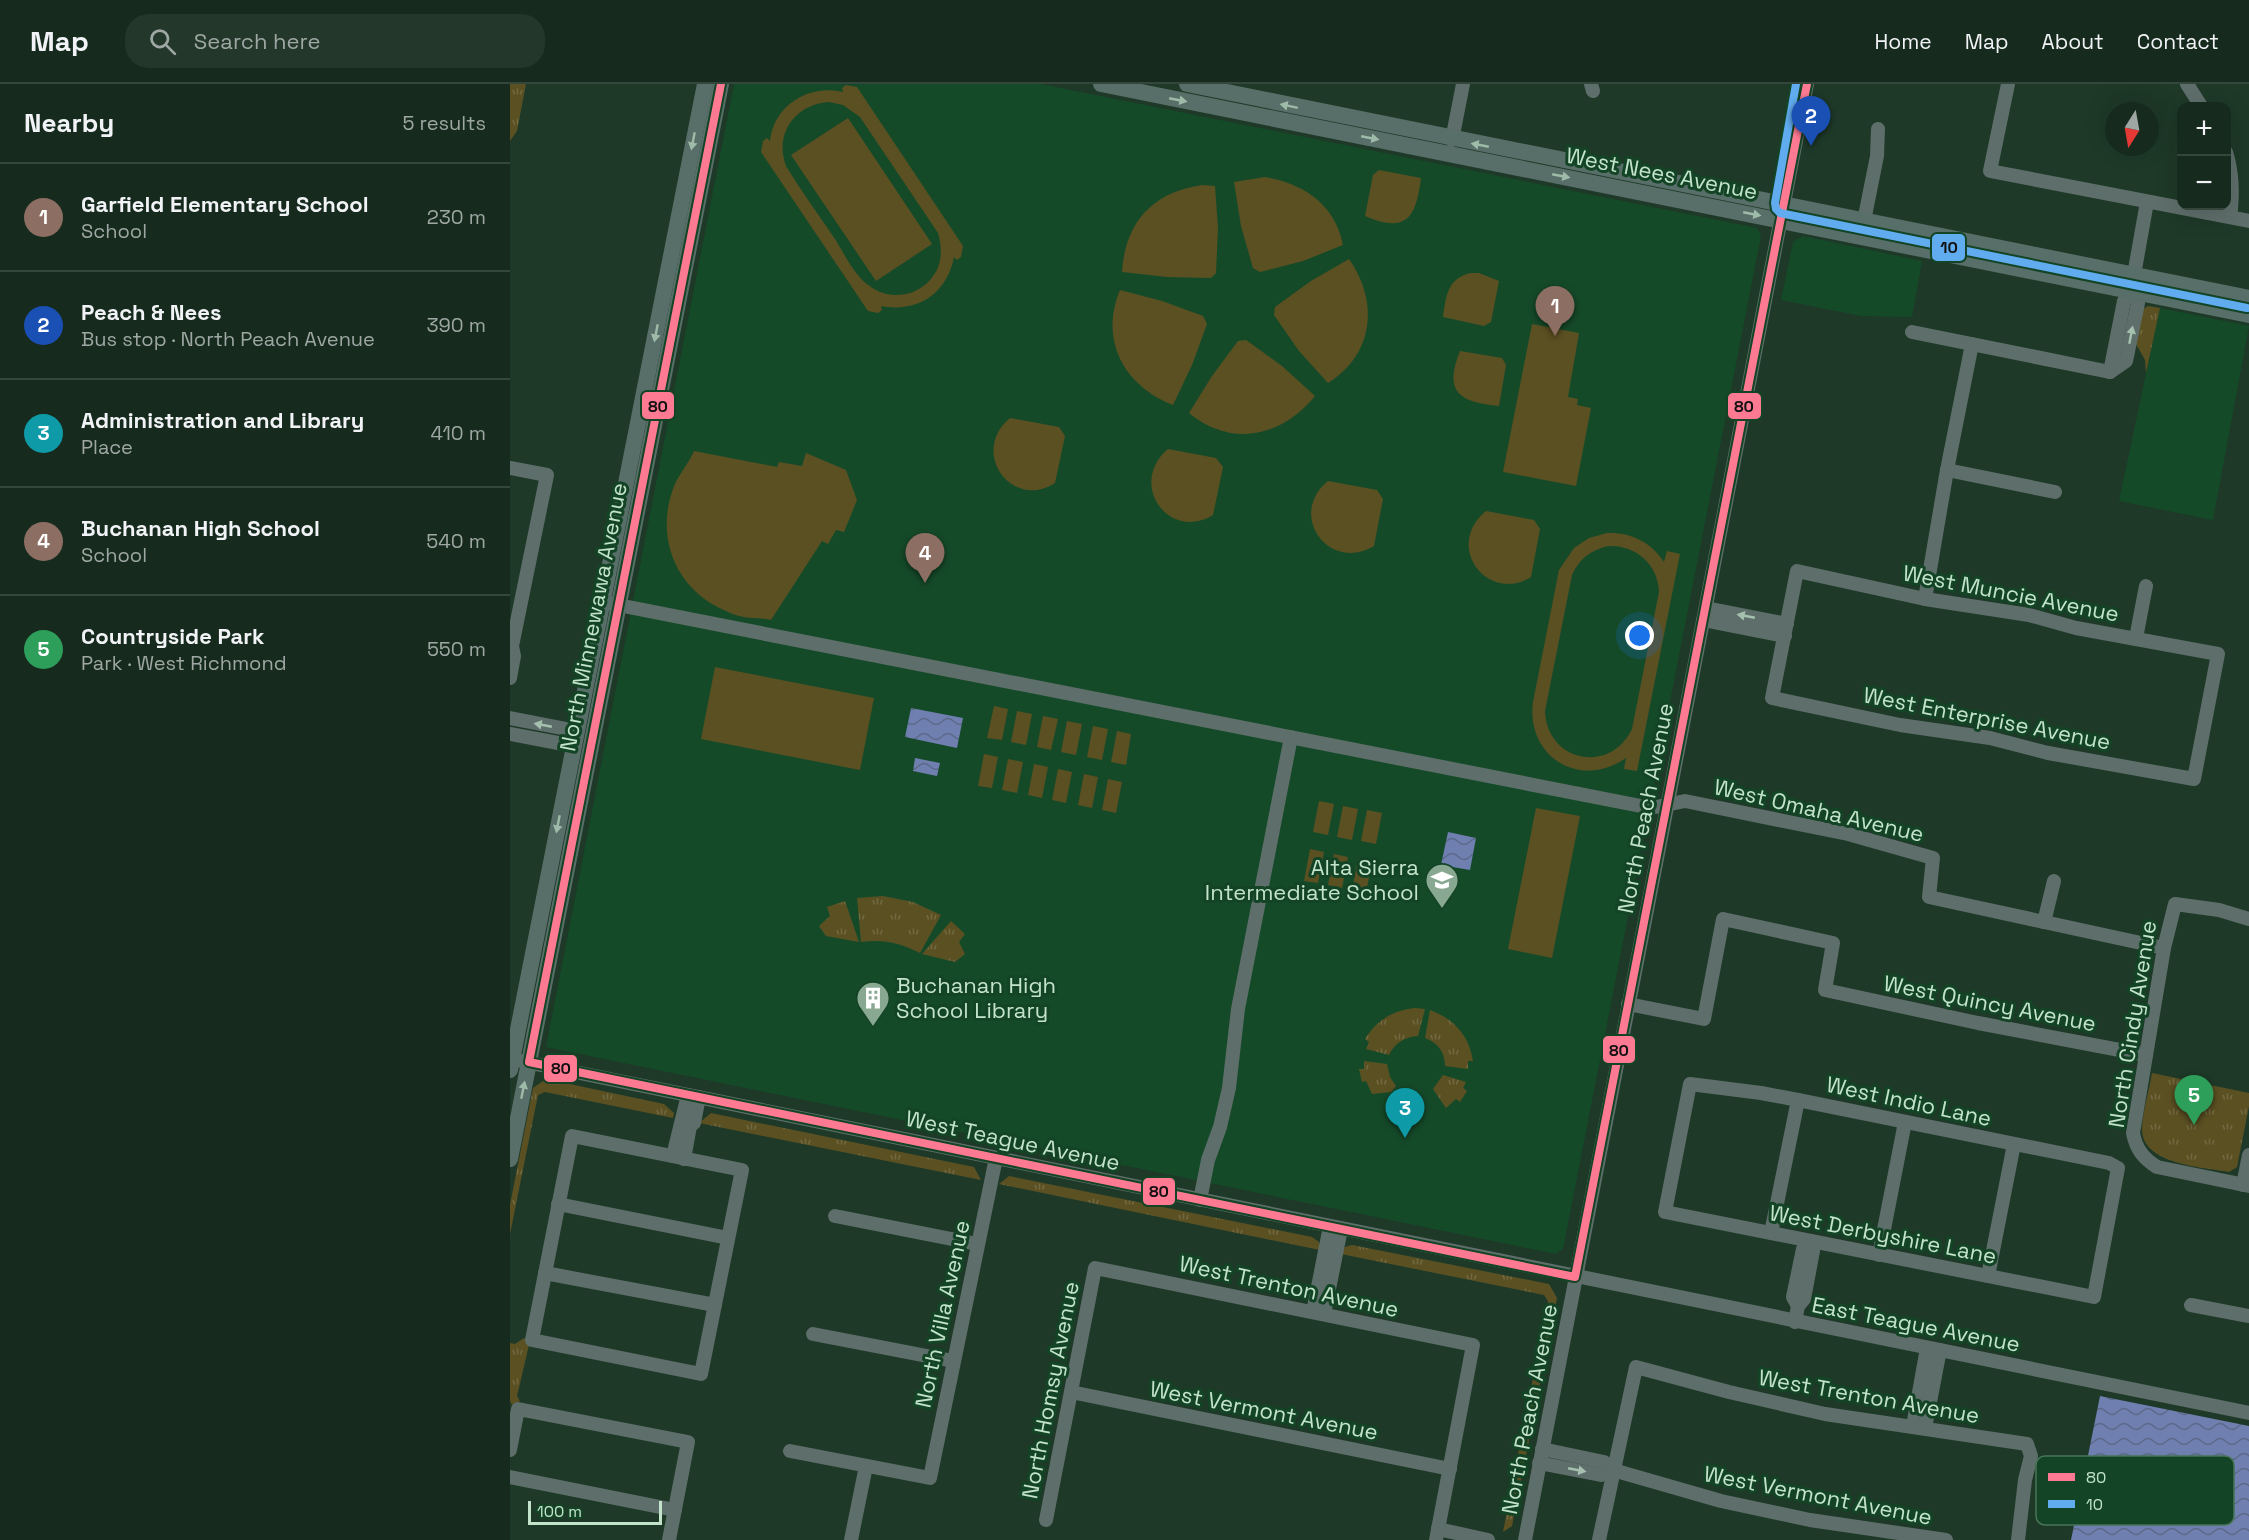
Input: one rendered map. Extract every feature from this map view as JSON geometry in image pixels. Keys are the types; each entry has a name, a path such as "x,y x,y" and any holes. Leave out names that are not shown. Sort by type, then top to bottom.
{"main road":[{"name":"North Minnewawa Avenue","path":"510,1159 579,806 610,604 679,257 705,84"},
{"name":"North Minnewawa Avenue","path":"679,257 722,84"},
{"name":"West Nees Avenue","path":"1101,84 1784,212 1864,221 2133,283 2249,315"},
{"name":"West Nees Avenue","path":"1187,84 1784,212 2133,283 2249,298"},
{"name":"North Minnewawa Avenue","path":"511,1063 589,669 610,604"},
{"path":"579,806 575,803 573,795 589,710 589,669"}],"street":[{"path":"1452,140 1463,84"},
{"name":"North Peach Avenue","path":"1526,1540 1807,84"},
{"path":"2008,84 1990,171 2249,221"},
{"path":"2187,84 2198,102"},
{"path":"1864,221 1877,156 1878,129"},
{"path":"2227,156 2232,184 2230,217"},
{"path":"1912,332 2110,372 2124,301 2133,283 2146,202"},
{"path":"1925,599 1972,344"},
{"path":"510,468 547,475 511,646 514,656 510,678"},
{"path":"1947,470 2055,492"},
{"name":"West Muncie Avenue","path":"1786,630 1797,571 1925,599 2029,615 2076,628 2218,654 2194,779"},
{"path":"2136,638 2146,586"},
{"path":"610,604 1651,808 1668,804"},
{"path":"1705,614 1786,630"},
{"name":"West Enterprise Avenue","path":"1786,630 1772,698 1900,725 1989,738 2048,753 2194,779"},
{"path":"510,718 575,739"},
{"path":"510,734 575,739"},
{"path":"1200,1200 1208,1160 1222,1119 1229,1088 1238,1009 1291,737"},
{"name":"West Omaha Avenue","path":"1668,804 1685,801 1848,834 1918,852 1933,858 1929,897 2164,948"},
{"path":"2044,922 2054,881"},
{"name":"North Cindy Avenue","path":"2246,1186 2157,1167 2139,1151 2133,1133 2133,1121 2164,948 2175,904 2219,910 2249,919"},
{"name":"West Quincy Avenue","path":"1628,1004 1704,1019 1723,919 1833,943 1825,990 1978,1023 2146,1055"},
{"name":"West Teague Avenue","path":"511,1063 529,1062 1575,1277"},
{"name":"West Indio Lane","path":"1665,1212 1690,1084 1798,1100 2109,1163 2118,1168 2094,1297"},
{"path":"678,1157 690,1126 694,1123 693,1096"},
{"path":"1771,1233 1798,1100"},
{"path":"1879,1255 1905,1122"},
{"path":"572,1136 678,1157 742,1170 701,1374 532,1340 572,1136"},
{"path":"1988,1276 2014,1144"},
{"path":"2246,1186 2249,1155"},
{"name":"North Villa Avenue","path":"866,1466 930,1478 996,1158"},
{"path":"558,1204 728,1238"},
{"name":"West Derbyshire Lane","path":"1665,1212 2094,1297"},
{"path":"835,1216 977,1244"},
{"path":"1318,1313 1335,1228"},
{"path":"1796,1322 1801,1303 1793,1297 1813,1251 1810,1241"},
{"name":"West Trenton Avenue","path":"1095,1268 1473,1346 1450,1469"},
{"name":"North Homsy Avenue","path":"1046,1520 1095,1268"},
{"path":"545,1273 715,1305"},
{"name":"East Teague Avenue","path":"1575,1277 2249,1413"},
{"path":"2191,1305 2249,1316"},
{"path":"813,1334 953,1361"},
{"path":"1919,1427 1933,1349"},
{"name":"West Trenton Avenue","path":"1613,1470 1636,1367 1729,1392 1825,1414 2027,1444 2031,1456 2025,1480 2018,1540"},
{"name":"West Vermont Avenue","path":"1071,1392 1450,1469"},
{"path":"510,1450 518,1408 688,1442 669,1540"},
{"path":"790,1451 866,1466 851,1540"},
{"name":"West Vermont Avenue","path":"1541,1456 1601,1474 1613,1470 1721,1501 1810,1520 1946,1540"},
{"path":"1450,1469 1437,1535 1488,1540"},
{"path":"1599,1540 1613,1470"},
{"path":"510,1476 675,1510"}],"shaded area":[{"path":"734,84 1041,84 1757,228 1761,236 1563,1249 1556,1254 546,1047"},
{"path":"1803,236 1922,261 1912,317 1861,316 1781,300 1793,242"},
{"path":"2160,308 2249,326 2213,520 2119,501"}],"green space":[{"path":"510,84 526,84 517,131 510,141"},
{"path":"846,85 857,87 963,246 961,257 957,260 954,257 945,281 937,291 918,303 907,306 881,306 882,310 878,313 868,311 761,152 763,141 767,138 770,141 778,117 795,100 818,91 843,92 842,88","holes":["829,102 843,105 860,117 938,233 941,252 937,270 930,280 917,290 902,295 886,294 865,283 786,166 783,154 785,132 797,115 817,104"]},
{"path":"848,118 932,244 876,281 791,155"},
{"path":"1379,170 1421,178 1412,212 1400,222 1379,221 1365,216 1373,175"},
{"path":"1265,177 1293,185 1316,199 1333,218 1343,245 1303,261 1260,272 1253,268 1241,226 1234,182"},
{"path":"1202,185 1215,186 1218,229 1216,273 1211,278 1167,277 1122,272 1129,238 1145,212 1156,202 1169,195"},
{"path":"1349,259 1359,275 1365,292 1368,309 1367,326 1363,342 1355,357 1328,383 1299,351 1274,315 1275,307 1311,281"},
{"path":"1471,273 1479,273 1499,281 1491,322 1484,326 1443,317 1452,284 1457,279"},
{"path":"1120,290 1162,301 1203,316 1207,324 1192,365 1173,405 1156,397 1141,386 1120,359 1113,326 1114,309"},
{"path":"2148,306 2160,308 2146,373 2145,360 2136,344 2143,309"},
{"path":"1532,324 1579,333 1568,397 1578,399 1577,405 1591,408 1576,486 1503,472"},
{"path":"1246,340 1282,366 1315,396 1302,410 1272,429 1239,434 1222,431 1205,424 1189,413 1212,376 1238,341"},
{"path":"1460,351 1502,358 1506,365 1499,406 1474,402 1458,393 1453,377"},
{"path":"1010,418 1059,427 1065,436 1055,483 1039,490 1024,489 1011,484 1001,474 995,461 994,446 998,432"},
{"path":"1168,449 1216,458 1223,467 1213,515 1197,521 1182,521 1169,515 1159,505 1153,492 1152,478 1156,463"},
{"path":"694,451 777,467 779,462 802,466 806,453 846,470 857,500 844,532 836,530 828,544 822,541 771,620 739,616 709,602 683,577 675,562 669,545 668,510 674,487"},
{"path":"1328,481 1377,490 1383,499 1374,546 1357,552 1342,552 1328,546 1318,536 1312,523 1311,509 1316,494"},
{"path":"1486,511 1534,520 1540,529 1531,577 1514,583 1499,583 1486,577 1476,567 1470,554 1469,539 1474,525"},
{"path":"1607,533 1632,536 1647,544 1664,562 1667,551 1680,554 1637,771 1624,769 1626,758 1609,767 1591,770 1575,769 1560,763 1547,752 1538,738 1533,722 1533,702 1559,570 1574,548 1589,538","holes":["1608,546 1628,549 1644,558 1655,573 1659,592 1632,729 1622,744 1609,753 1595,757 1581,756 1568,751 1556,742 1548,728 1545,711 1572,575 1578,564 1591,553"]},
{"path":"715,667 874,698 860,770 701,739"},
{"path":"994,706 1008,709 1002,740 987,738"},
{"path":"1017,711 1032,714 1026,745 1011,742"},
{"path":"1043,716 1058,719 1051,750 1037,747"},
{"path":"1067,721 1082,724 1076,755 1061,752"},
{"path":"1093,726 1108,729 1102,760 1087,757"},
{"path":"1117,731 1131,734 1126,765 1111,762"},
{"path":"984,754 998,757 992,788 978,786"},
{"path":"1008,759 1023,762 1017,793 1002,790"},
{"path":"1034,764 1048,767 1042,798 1028,795"},
{"path":"1058,769 1072,772 1066,803 1052,800"},
{"path":"1084,774 1098,777 1092,808 1078,805"},
{"path":"1108,779 1122,782 1116,813 1102,810"},
{"path":"1319,801 1334,804 1328,835 1313,832"},
{"path":"1343,806 1358,809 1352,840 1337,837"},
{"path":"1536,808 1580,816 1552,958 1508,949"},
{"path":"1367,810 1382,813 1376,844 1361,841"},
{"path":"1310,849 1324,852 1318,883 1304,881"},
{"path":"1334,854 1348,857 1342,888 1328,885"},
{"path":"1358,859 1372,862 1366,893 1352,890"},
{"path":"883,896 913,902 941,915 920,953 892,943 861,942 857,898"},
{"path":"845,901 859,942 826,936 819,926 830,916 827,907"},
{"path":"951,921 965,934 959,942 965,954 955,962 922,954"},
{"path":"1414,1008 1425,1009 1418,1036 1401,1041 1389,1055 1366,1049 1369,1042 1365,1039 1380,1022 1399,1011"},
{"path":"1430,1010 1453,1023 1464,1036 1473,1061 1468,1061 1468,1069 1445,1066 1444,1056 1440,1049 1425,1038"},
{"path":"1364,1061 1387,1064 1390,1077 1396,1086 1391,1092 1372,1094 1366,1081 1362,1082 1359,1069 1364,1069"},
{"path":"2152,1073 2249,1093 2249,1106 2237,1167 2229,1172 2190,1166 2162,1157 2152,1150 2144,1140 2142,1128"},
{"path":"1443,1075 1466,1082 1463,1088 1467,1091 1460,1102 1456,1099 1446,1108 1433,1089"},
{"path":"546,1079 664,1104 674,1113 673,1118 545,1092 538,1095 510,1234 510,1205 533,1088"},
{"path":"711,1113 974,1167 981,1180 699,1123"},
{"path":"1009,1176 1312,1237 1319,1242 1320,1250 999,1184"},
{"path":"1352,1245 1549,1284 1557,1298 1512,1526 1503,1532 1548,1301 1544,1295 1341,1254 1345,1247"},
{"path":"524,1338 529,1345 517,1396 520,1401 512,1405 510,1401 510,1343 515,1344"}],"water":[{"path":"911,708 963,718 957,748 905,737"},
{"path":"915,758 940,763 937,776 913,771"},
{"path":"1448,832 1476,838 1470,870 1441,865"},
{"path":"2100,1396 2249,1426 2249,1540 2071,1540 2074,1525 2234,1525 2234,1456 2088,1456"}],"transit line":[{"name":"80","path":"721,84 529,1062 1575,1277 1807,84"},
{"name":"10","path":"1796,84 1775,203 1780,213 2247,308"}],"place":[{"name":"Peach & Nees","path":"1811,146"},
{"name":"Garfield Elementary School","path":"1555,336"},
{"name":"Buchanan High School","path":"925,583"},
{"name":"Alta Sierra Intermediate School","path":"1442,909"},
{"name":"Buchanan High School Library","path":"873,1027"},
{"name":"Countryside Park","path":"2194,1125"},
{"name":"Administration and Library","path":"1405,1138"}]}
